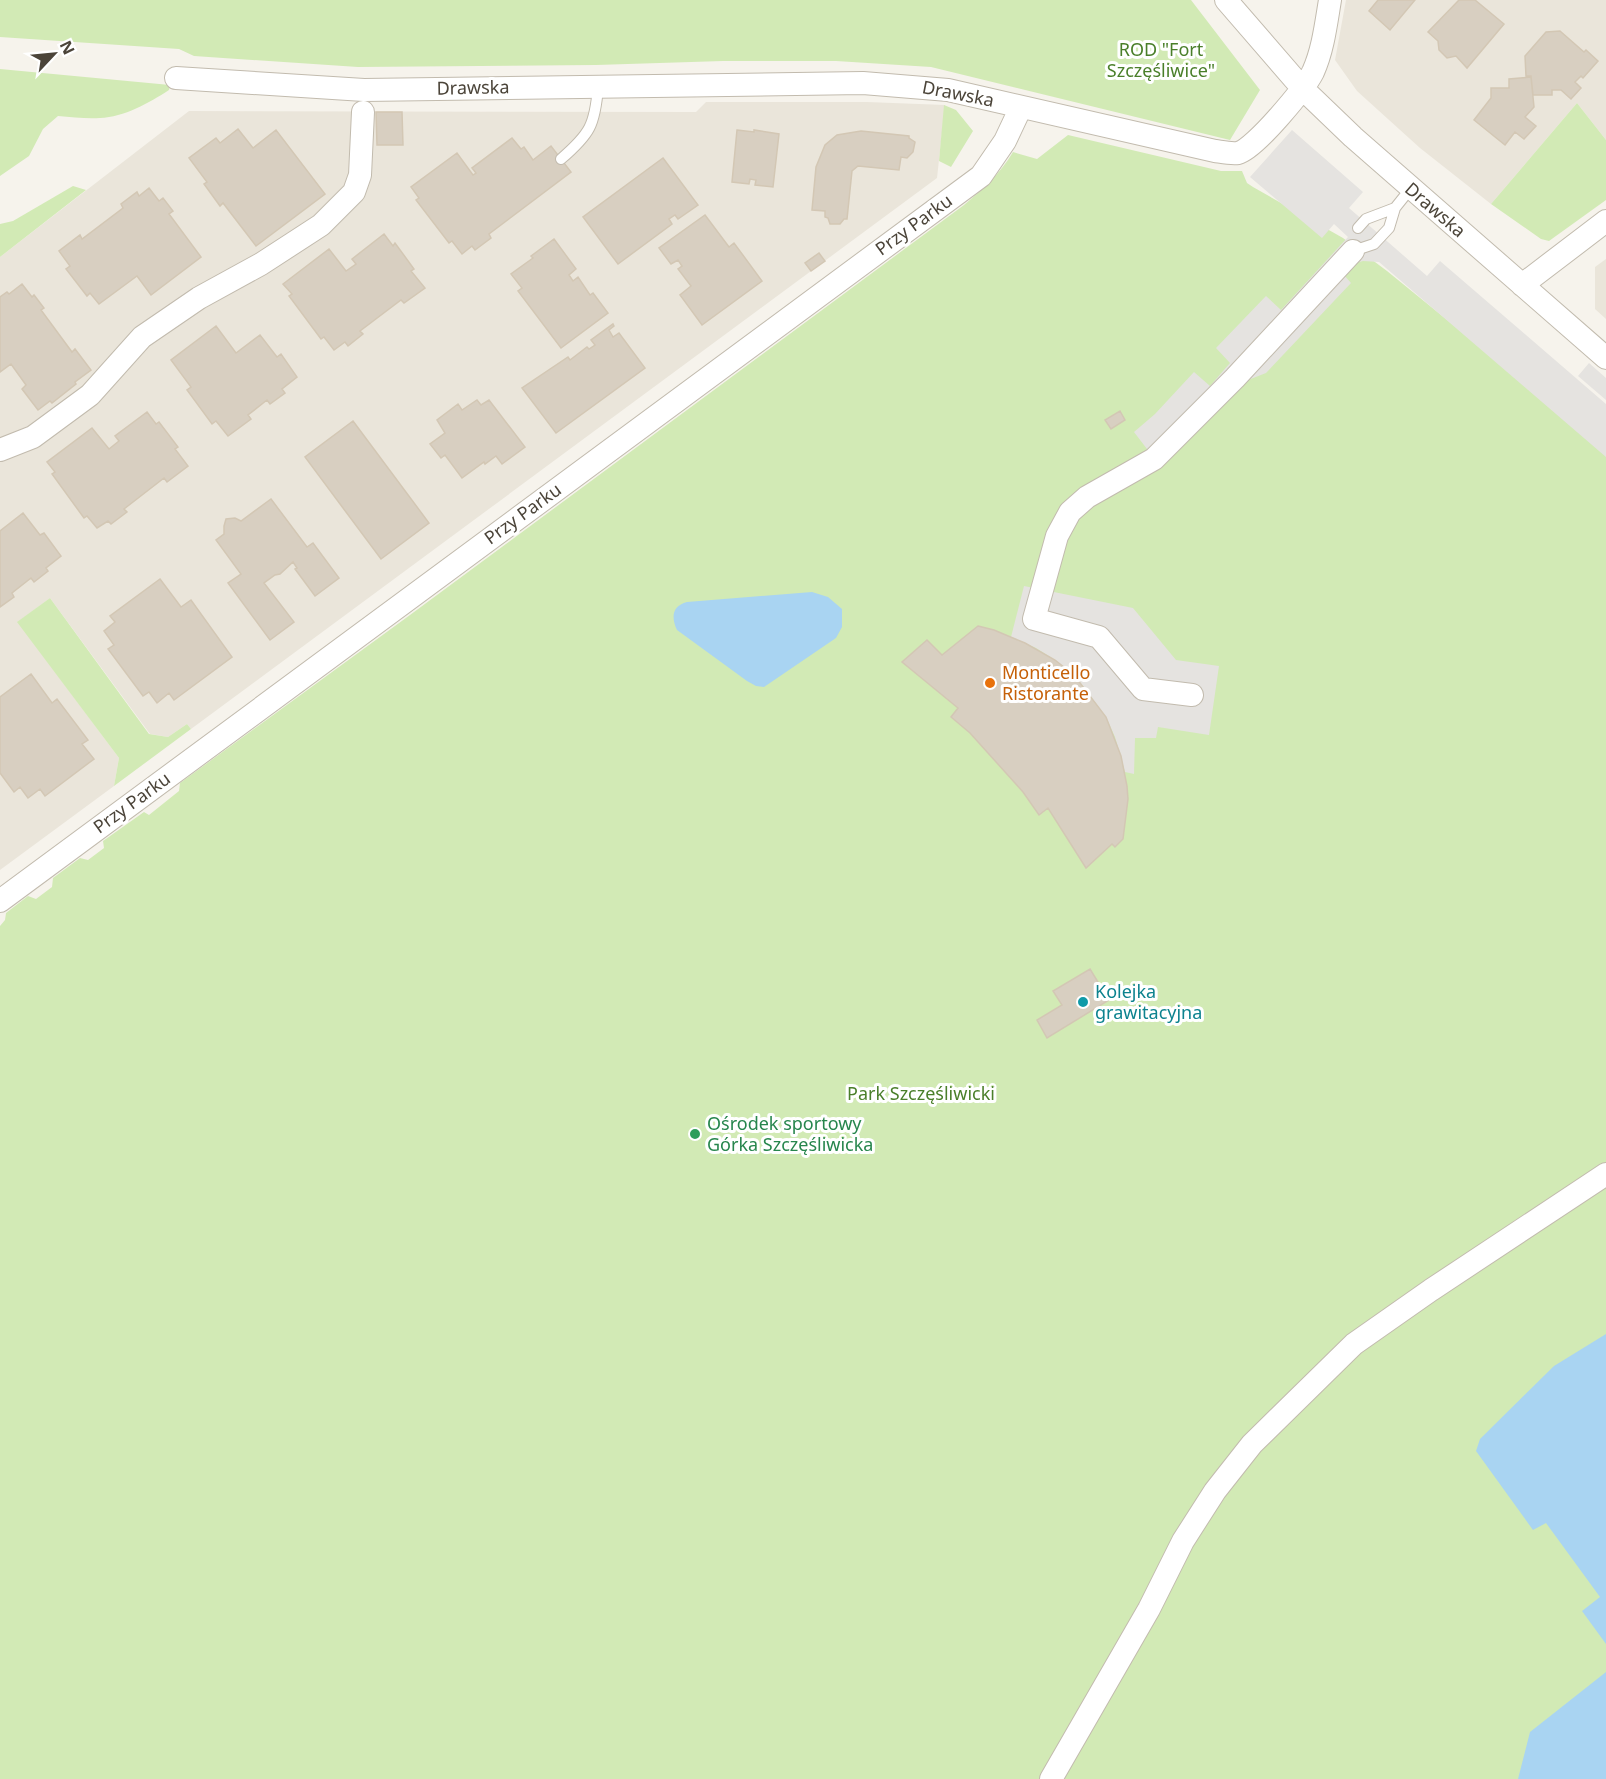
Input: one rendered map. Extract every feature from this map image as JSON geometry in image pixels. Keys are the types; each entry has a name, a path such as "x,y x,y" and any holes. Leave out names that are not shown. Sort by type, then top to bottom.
{"street":[{"path":"1226,0 1303,89 1320,53 1330,0"},
{"name":"Drawska","path":"176,78 363,90 735,83 884,84 948,90 1215,151 1237,153 1252,145 1303,89 1353,137 1606,358"},
{"name":"Przy Parku","path":"0,901 981,176 1005,141 1021,106"},
{"path":"0,450 33,437 90,395 142,337 199,298 261,264 321,225 354,192 360,175 363,112"},
{"path":"1521,285 1606,221"},
{"path":"1192,694 1143,689 1100,637 1034,619 1057,536 1070,512 1087,497 1154,459 1235,378 1353,251"},
{"path":"1051,1779 1149,1609 1183,1541 1215,1491 1252,1444 1354,1344 1441,1283 1606,1174"}],"lane":[{"path":"561,159 579,144 589,129 596,112 598,87"},
{"path":"363,90 363,112"},
{"path":"1353,251 1374,244 1389,228 1395,208 1411,188"},
{"path":"1358,228 1366,219 1395,208"}],"shaded area":[{"path":"1346,0 1606,0 1606,140 1577,103 1491,204 1420,148 1357,91 1335,60"},
{"path":"706,102 867,102 945,105 937,178 191,729 187,724 168,737 150,734 50,598 18,622 119,758 114,786 0,870 0,257 189,111 696,112"},
{"path":"1292,130 1363,192 1349,208 1427,276 1440,261 1606,404 1606,457 1379,262 1363,261 1356,263 1344,275 1351,283 1266,373 1243,382 1160,466 1134,432 1155,414 1194,372 1210,386 1230,363 1216,348 1266,296 1281,310 1348,237 1334,224 1322,238 1250,177"},
{"path":"1606,259 1606,319 1595,309 1595,267"},
{"path":"1589,363 1606,378 1606,400 1578,376"},
{"path":"1024,586 1133,608 1176,660 1219,666 1209,735 1158,727 1156,738 1135,738 1134,774 1125,772 1115,737 1106,717 1074,675 1036,648 1011,637"}],"green space":[{"name":"ROD \"Fort Szczęśliwice\"","path":"0,0 1191,0 1260,90 1230,140 931,67 836,61 723,61 596,65 358,67 194,56 179,49 0,37"},
{"path":"0,69 170,85 169,90 153,100 118,115 95,118 58,116 43,129 29,156 0,176"},
{"path":"1577,103 1606,140 1606,200 1549,241 1541,239 1491,204"},
{"path":"944,105 956,110 973,131 951,167 939,161"},
{"name":"Park Szczęśliwicki","path":"1068,135 1221,171 1242,171 1247,183 1343,238 1387,271 1606,449 1606,1779 0,1779 0,926 5,920 6,913 28,896 36,899 52,887 53,878 80,858 88,860 104,848 103,841 144,812 149,815 179,791 180,783 964,205 997,174 1013,152 1037,159"},
{"path":"73,186 86,190 0,257 0,224 13,221"},
{"path":"50,598 149,734 168,737 187,724 191,729 114,786 119,758 17,622"}],"water":[{"path":"812,592 828,597 842,609 842,627 836,638 764,687 747,681 677,630 674,621 674,613 678,606 687,602"},
{"path":"1606,1334 1606,1644 1582,1611 1600,1597 1546,1523 1533,1530 1476,1451 1480,1439 1554,1366"},
{"path":"1606,1672 1606,1779 1518,1779 1530,1732"}],"building":[{"path":"1378,0 1415,0 1390,30 1369,11"},
{"path":"1459,0 1475,0 1504,24 1467,68 1456,56 1447,58 1439,50 1438,41 1428,32"},
{"path":"1560,31 1598,61 1583,78 1581,76 1575,82 1581,88 1571,99 1561,90 1552,90 1552,95 1533,95 1531,76 1526,76 1525,56 1546,32"},
{"path":"1531,77 1534,107 1525,117 1536,126 1524,139 1515,132 1505,145 1474,120 1491,98 1491,88 1509,88 1509,79"},
{"path":"376,112 402,112 403,145 377,145"},
{"path":"238,129 253,148 276,130 325,194 256,246 223,203 220,206 204,184 207,182 189,158 216,138 220,143"},
{"path":"737,130 779,134 773,187 755,185 756,180 750,179 749,184 732,182"},
{"path":"861,131 909,136 915,142 913,152 907,158 901,157 899,170 858,166 852,171 847,219 840,224 830,224 828,218 825,217 825,211 812,210 816,167 825,145 837,135"},
{"path":"512,138 521,149 524,147 533,160 551,146 571,172 489,234 491,238 475,250 472,246 462,254 452,241 449,243 416,200 419,198 411,187 457,153 473,175 476,173 472,168"},
{"path":"663,158 698,205 678,219 675,215 669,219 672,224 618,264 583,217"},
{"path":"149,188 159,201 163,198 173,211 169,214 201,257 151,295 137,276 99,304 90,293 87,296 66,269 70,266 59,251 80,235 82,239 123,208 121,204 137,192 139,196"},
{"path":"705,215 729,247 734,243 762,281 702,325 680,295 691,286 678,269 682,266 678,260 671,264 659,248"},
{"path":"384,234 393,246 395,243 414,269 411,271 425,288 404,303 401,300 360,331 363,334 348,346 345,342 334,350 324,337 321,339 289,296 292,294 283,284 329,249 346,271 356,264 352,259"},
{"path":"554,239 576,269 569,275 573,281 578,277 590,295 593,293 608,313 561,348 518,291 522,288 511,274"},
{"path":"819,253 825,261 811,271 805,263"},
{"path":"22,284 44,308 41,310 72,352 75,349 91,370 52,403 50,401 38,410 22,389 26,385 11,364 0,372 0,297 7,292 9,294"},
{"path":"613,324 614,326 609,330 613,337 619,333 645,368 556,433 522,388 568,357 570,360 587,347 589,349 595,345 591,340"},
{"path":"216,326 236,353 260,335 277,357 281,354 297,377 282,389 285,393 270,404 267,400 248,415 251,419 228,436 216,421 212,424 187,390 191,387 171,360"},
{"path":"477,400 481,405 489,400 525,447 502,464 496,456 462,478 445,455 441,458 430,444 445,433 437,420 458,404 462,410"},
{"path":"1120,411 1125,420 1111,429 1105,420"},
{"path":"147,412 156,424 159,422 178,447 175,449 188,466 167,482 164,478 124,509 127,512 111,524 108,521 97,528 87,516 84,518 52,474 55,472 47,462 92,428 109,449 119,441 115,436"},
{"path":"353,421 429,523 381,559 305,457"},
{"path":"271,499 307,547 313,543 339,578 315,596 295,569 297,568 293,562 280,574 264,583 294,622 270,640 228,583 241,574 216,540 224,534 226,519 235,518 241,521"},
{"path":"23,513 40,535 44,533 61,556 46,568 48,571 34,582 31,578 12,593 14,597 0,607 0,531"},
{"path":"160,579 181,607 191,600 232,657 174,700 169,693 157,703 149,692 143,696 108,649 114,645 104,631 115,622 110,616"},
{"path":"978,626 1025,643 1055,660 1074,675 1106,717 1121,756 1127,786 1128,799 1123,839 1115,847 1112,844 1086,868 1048,808 1039,815 1023,792 970,733 951,717 958,708 902,662 927,640 942,655"},
{"path":"31,674 52,703 57,699 88,740 82,744 94,759 45,796 40,789 28,798 20,787 14,792 0,773 0,697"},
{"name":"Kolejka grawitacyjna","path":"1090,969 1109,1000 1047,1038 1037,1020 1062,1005 1053,991"}],"place":[{"name":"Monticello Ristorante","path":"990,683"},
{"name":"Kolejka grawitacyjna","path":"1083,1002"},
{"name":"Ośrodek sportowy Górka Szczęśliwicka","path":"695,1134"}]}
